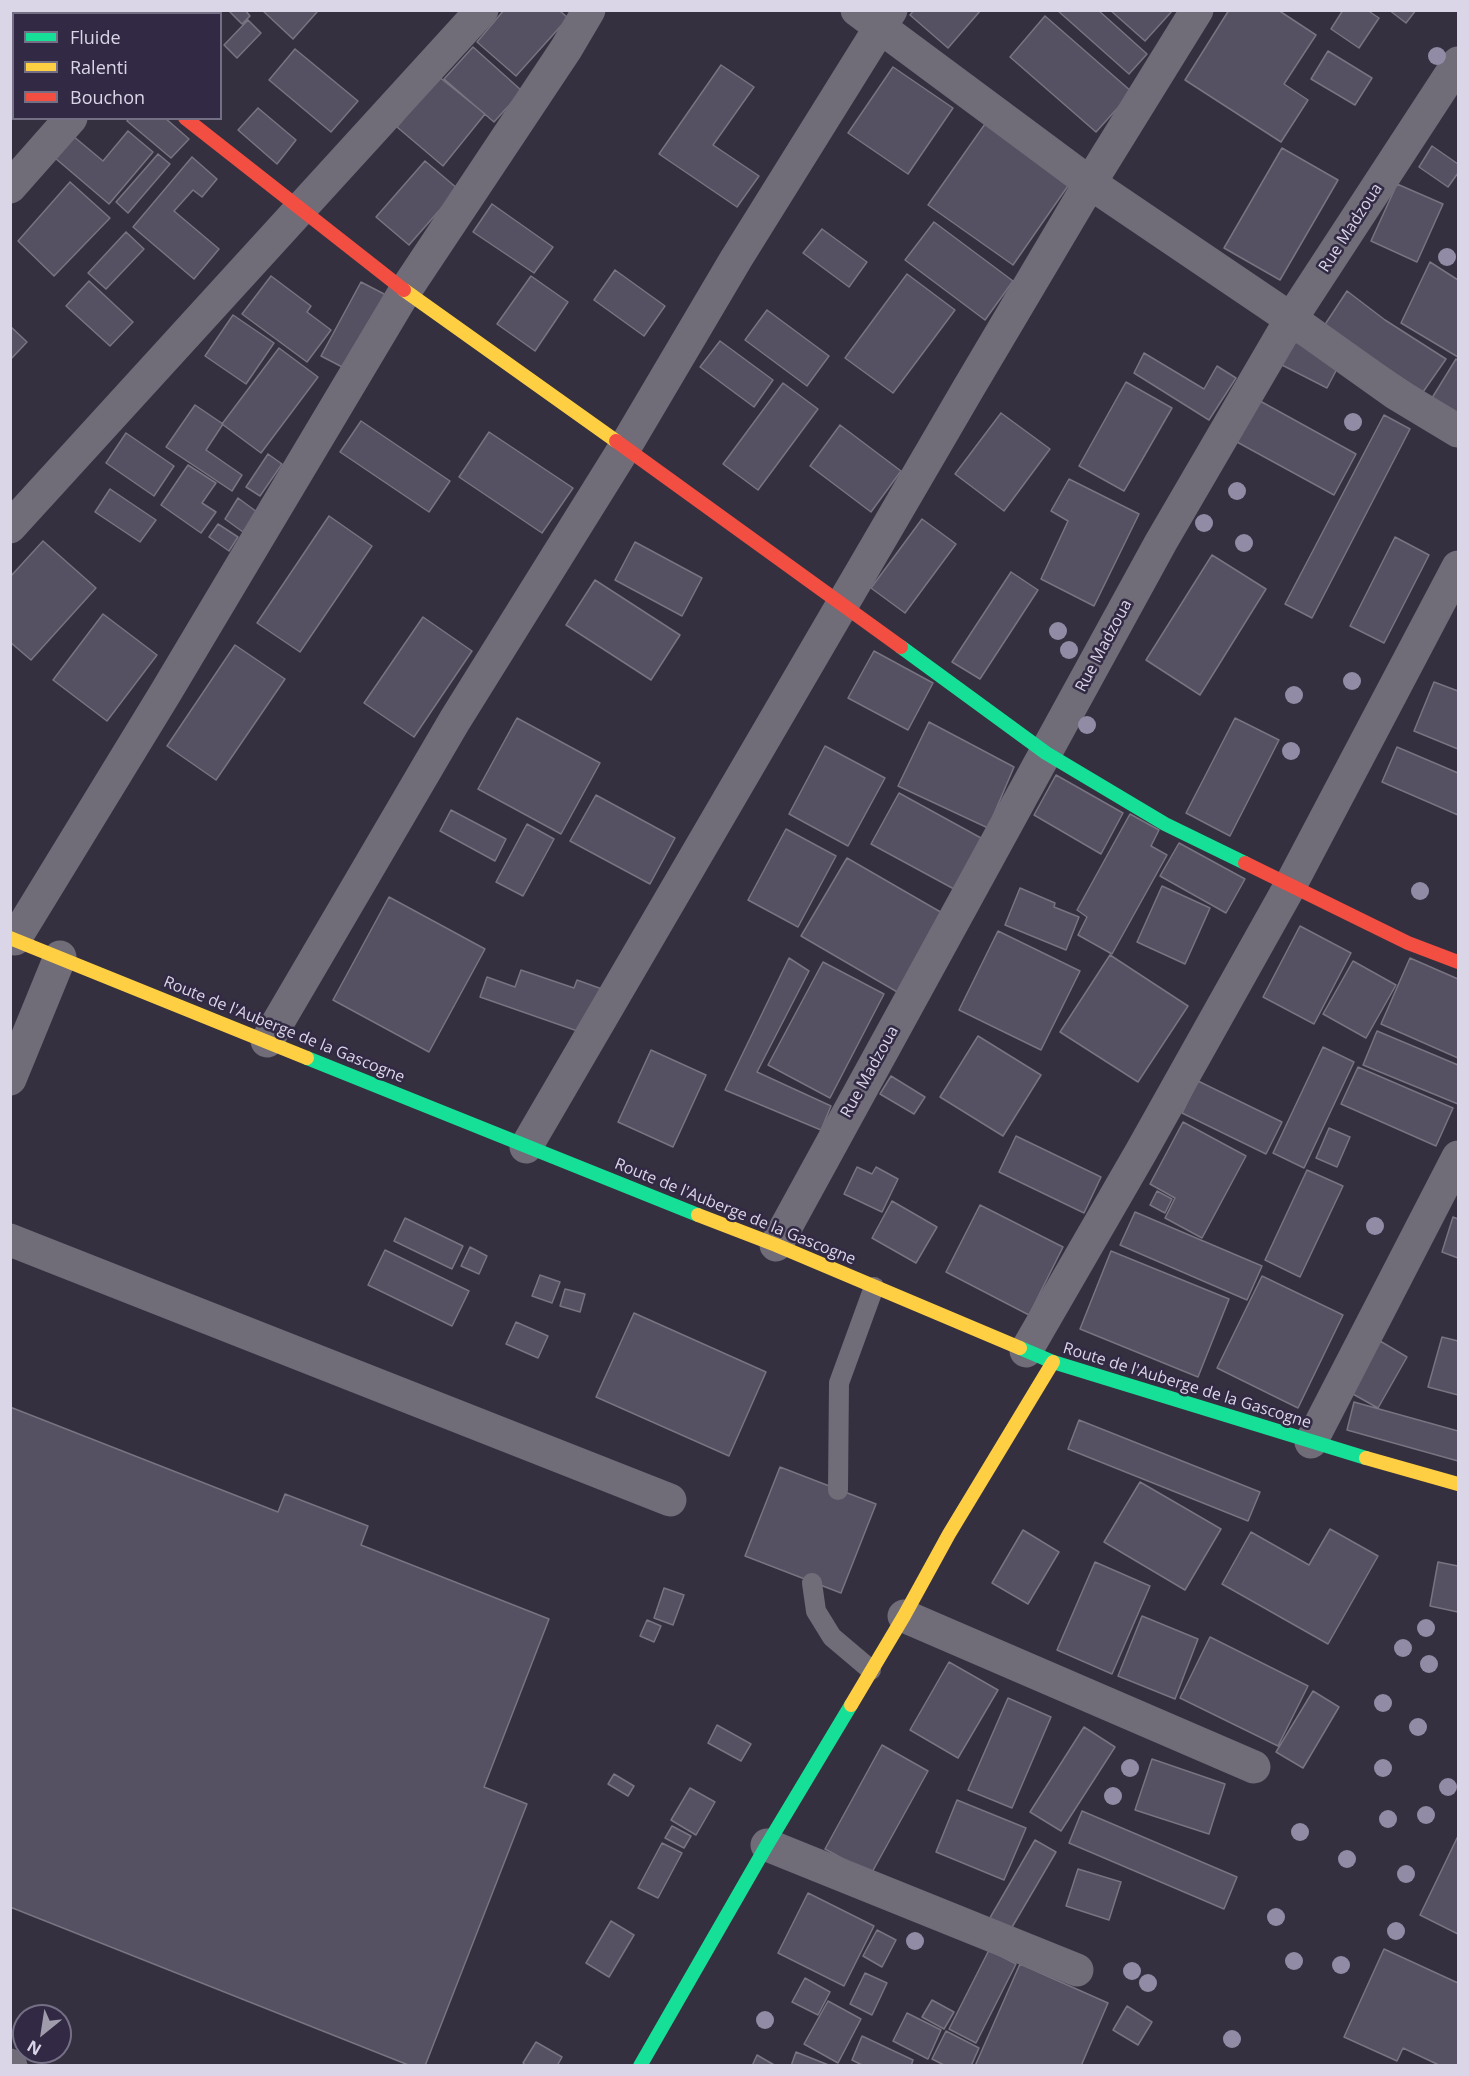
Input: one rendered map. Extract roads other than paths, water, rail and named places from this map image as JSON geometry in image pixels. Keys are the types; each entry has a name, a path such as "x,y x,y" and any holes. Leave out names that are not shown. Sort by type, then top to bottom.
{"street":[{"path":"10,527 303,209 482,10"},
{"path":"13,938 172,681 405,291 566,49 589,10"},
{"path":"526,1147 841,605 1090,183 1197,10"},
{"path":"267,1041 455,720 625,447 876,16 1090,183 1291,319 1395,393 1458,431"},
{"name":"Rue Madzoua","path":"776,1245 1161,542 1291,319 1458,63"},
{"path":"10,187 68,120"},
{"path":"188,120 405,291 625,447 1046,753 1166,824 1408,943 1458,962"},
{"path":"640,2066 767,1845 904,1616 949,1534 1141,1152 1290,886 1458,567"},
{"name":"Route de l'Auberge de la Gascogne","path":"13,938 526,1147 776,1245 1039,1357 1311,1442 1458,1484"},
{"path":"10,1079 60,957"},
{"path":"1311,1442 1458,1157"},
{"path":"10,1240 670,1500"},
{"path":"904,1616 1254,1767"},
{"path":"767,1845 1077,1970"}],"lane":[{"path":"838,1490 839,1383 874,1287"},
{"path":"812,1583 816,1611 832,1636 871,1670"}]}
